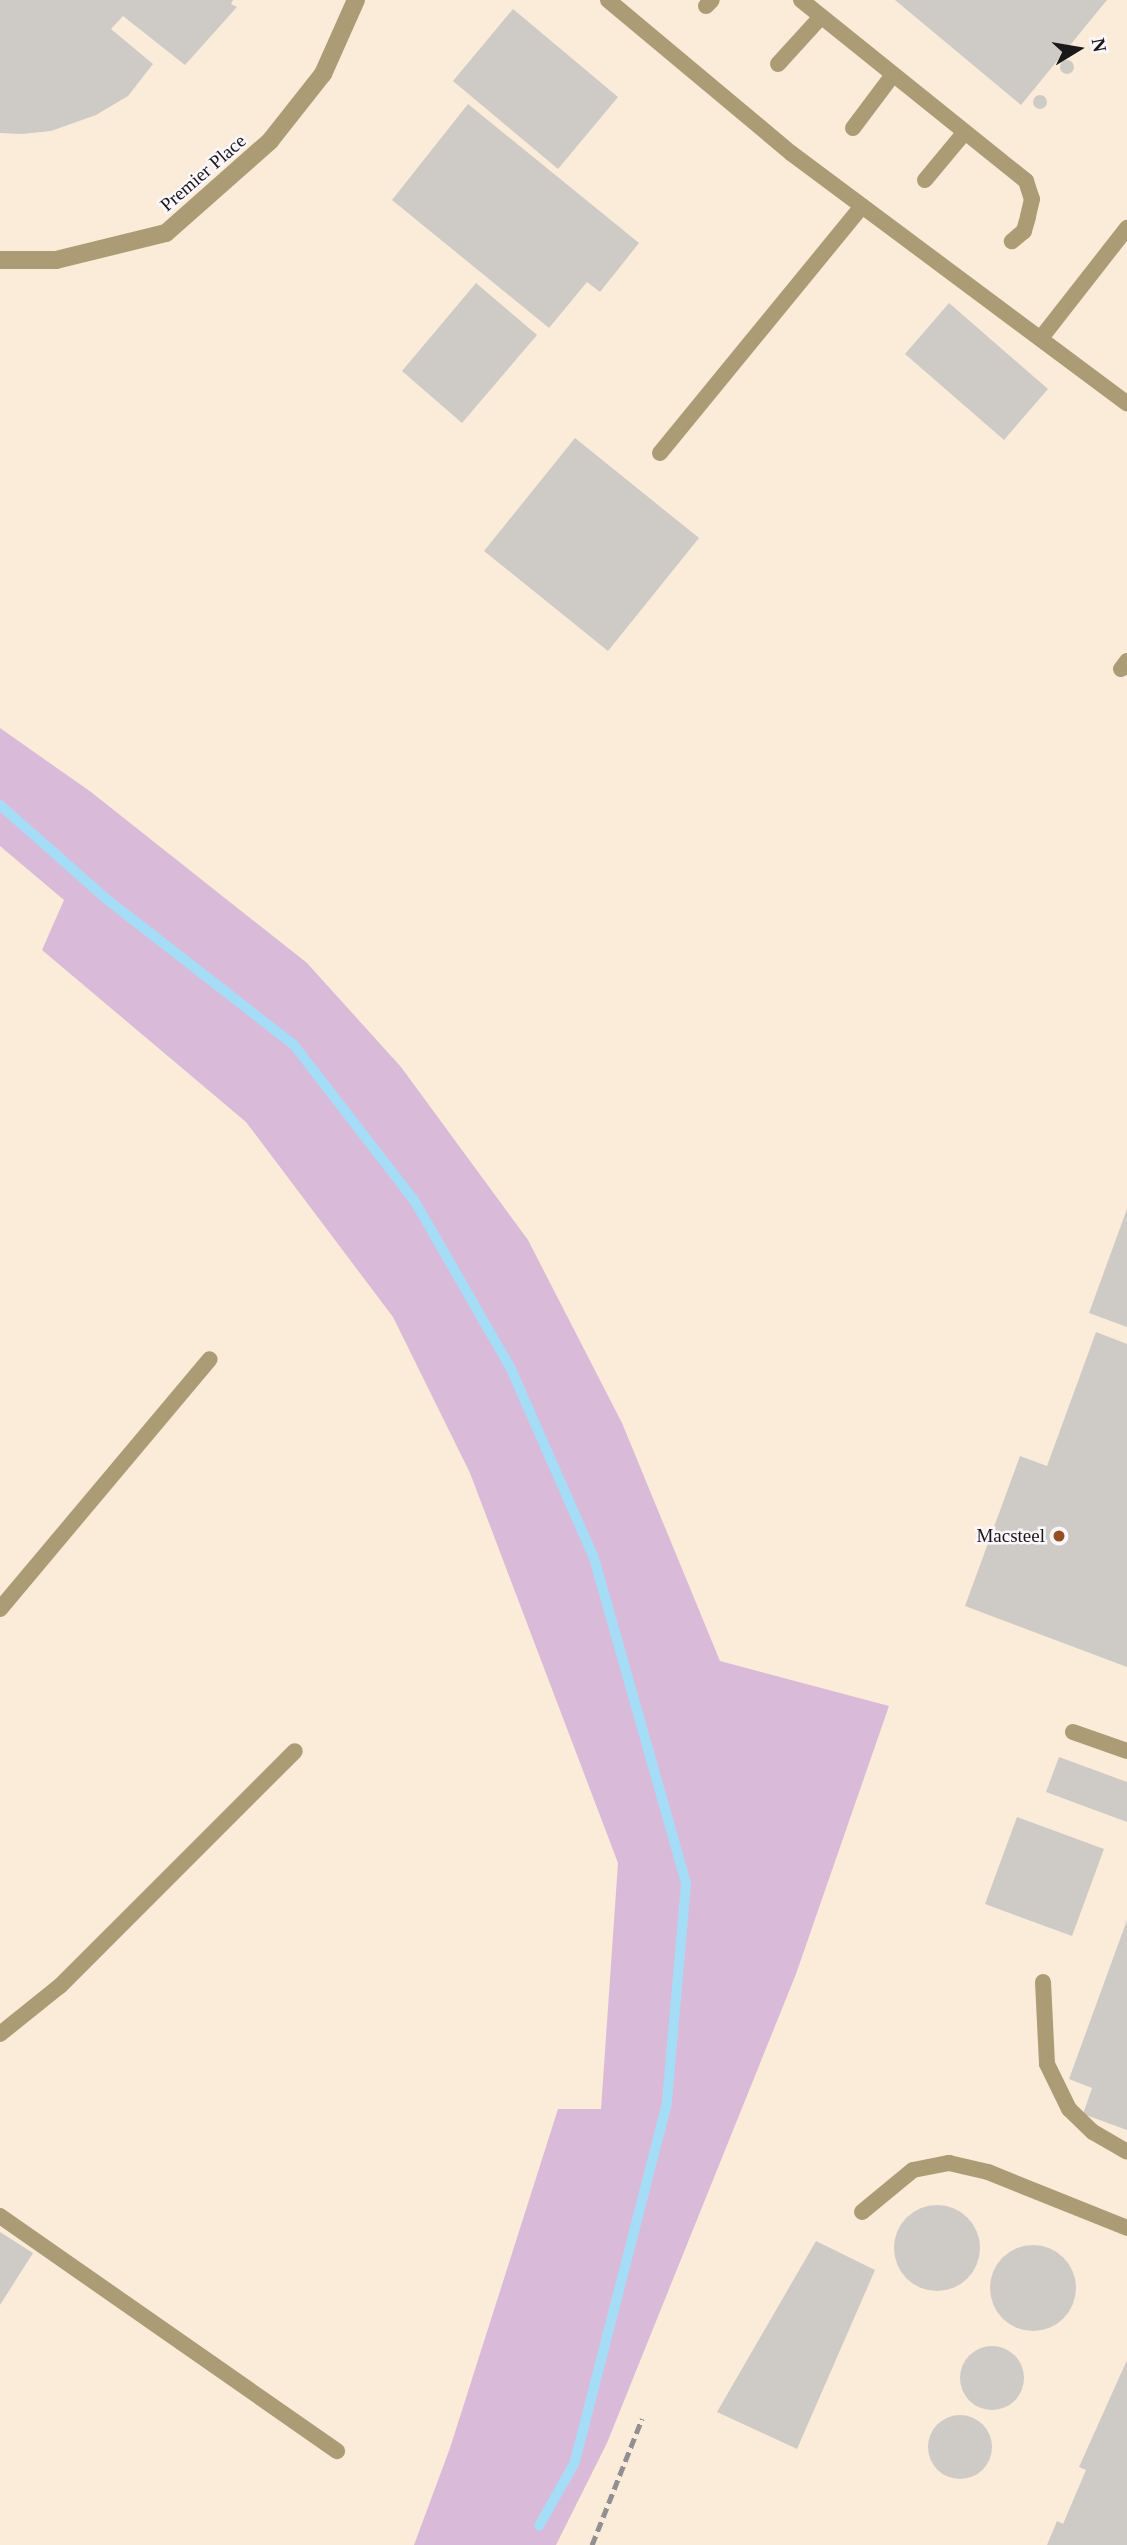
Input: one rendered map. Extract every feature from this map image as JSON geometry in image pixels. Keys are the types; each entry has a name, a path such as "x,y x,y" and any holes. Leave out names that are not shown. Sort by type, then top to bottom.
{"street":[{"name":"Premier Place","path":"0,260 56,260 166,233 270,141 323,74 356,0"}],"lane":[{"path":"608,0 791,153 1127,403"},
{"path":"801,0 892,76 1027,181 1032,199 1028,217 1024,230 1012,241"},
{"path":"778,64 820,18"},
{"path":"852,128 892,76"},
{"path":"925,180 964,133"},
{"path":"660,453 862,206"},
{"path":"1041,338 1127,228"},
{"path":"0,1609 210,1359"},
{"path":"1073,1732 1127,1751"},
{"path":"0,2034 60,1986 295,1751"},
{"path":"1043,1982 1047,2064 1069,2109 1093,2132 1127,2152"},
{"path":"862,2211 913,2170 948,2163 988,2172 1127,2228"},
{"path":"0,2216 337,2451"}],"shaded area":[{"path":"0,0 1127,0 1127,2545 0,2545"},
{"path":"0,728 91,792 307,963 401,1067 528,1240 622,1423 720,1661 889,1706 796,1974 607,2443 556,2545 414,2545 450,2448 558,2109 601,2109 618,1863 470,1473 393,1317 246,1122 42,950 64,900 0,846"}],"building":[{"path":"0,0 233,0 231,4 237,7 185,65 123,16 111,29 153,64 128,96 96,115 51,131 22,134 0,133"},
{"path":"895,0 1107,0 1021,105"},
{"path":"513,9 618,97 558,169 453,81"},
{"path":"1067,60 1072,62 1072,72 1067,74 1062,72 1060,67 1062,62"},
{"path":"1040,95 1045,97 1045,107 1040,109 1035,107 1033,102 1035,97"},
{"path":"468,104 639,243 600,292 587,282 549,328 392,200"},
{"path":"476,283 537,335 462,423 402,371"},
{"path":"949,303 1048,389 1004,440 905,354"},
{"path":"575,438 699,538 608,651 484,551"},
{"path":"1127,1209 1127,1327 1089,1313"},
{"name":"Macsteel","path":"1096,1332 1127,1344 1127,1667 965,1606 1020,1456 1047,1466"},
{"path":"1059,1757 1127,1782 1127,1822 1046,1792"},
{"path":"1017,1817 1104,1849 1072,1936 985,1904"},
{"path":"1127,1920 1127,2130 1083,2114 1092,2088 1069,2079"},
{"path":"937,2205 953,2209 967,2218 976,2232 980,2248 976,2264 967,2278 953,2287 937,2291 921,2287 907,2278 898,2264 894,2248 898,2232 907,2218 921,2209"},
{"path":"0,2232 33,2253 0,2305"},
{"path":"816,2241 875,2270 797,2449 717,2412"},
{"path":"1033,2245 1057,2252 1069,2264 1076,2288 1069,2312 1057,2324 1033,2331 1009,2324 997,2312 990,2288 997,2264 1009,2252"},
{"path":"992,2346 1010,2352 1018,2360 1024,2378 1018,2396 1010,2404 992,2410 974,2404 966,2396 960,2378 966,2360 974,2352"},
{"path":"1127,2360 1127,2545 1047,2545 1057,2521 1063,2524 1086,2470 1079,2467"},
{"path":"960,2415 978,2421 986,2429 992,2447 986,2465 978,2473 960,2479 942,2473 934,2465 928,2447 934,2429 942,2421"}],"waterway":[{"path":"0,805 109,901 294,1045 414,1200 511,1369 594,1558 686,1884 667,2103 575,2462 539,2526"}],"railway":[{"path":"592,2545 642,2419"}],"place":[{"name":"Macsteel","path":"1059,1536"}]}
